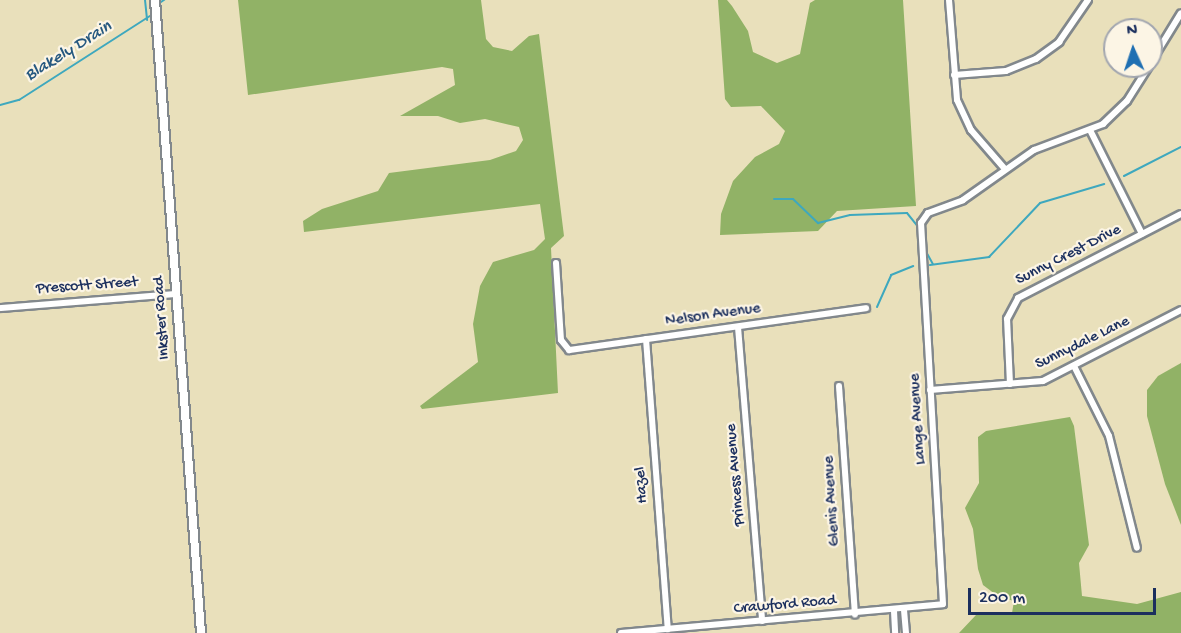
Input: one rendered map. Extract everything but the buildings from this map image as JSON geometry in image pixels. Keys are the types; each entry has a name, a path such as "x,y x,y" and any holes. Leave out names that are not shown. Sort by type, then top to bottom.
{"street":[{"name":"Inkster Road","path":"156,0 175,294 201,633"},
{"path":"949,0 954,75 964,118 1004,168 1034,150 1090,130 1118,112 1141,78"},
{"path":"954,75 1008,70 1036,59 1059,42 1088,0"},
{"path":"1163,42 1181,13"},
{"path":"1090,130 1142,234"},
{"name":"Lange Avenue","path":"945,598 920,238 921,223 928,213 971,195 1004,168"},
{"name":"Sunny Crest Drive","path":"1010,384 1006,323 1015,301 1181,214"},
{"name":"Nelson Avenue","path":"556,263 561,340 565,348 738,327 866,308"},
{"name":"Prescott Street","path":"0,308 175,294"},
{"name":"Sunnydale Lane","path":"930,390 1043,381 1181,310"},
{"name":"Sunnydale Lane","path":"1172,315 1181,315"},
{"name":"Princess Avenue","path":"738,327 762,621"},
{"name":"Hazel","path":"646,339 668,629"},
{"path":"1074,366 1109,436 1137,548"},
{"name":"Glenis Avenue","path":"839,386 855,614"},
{"name":"Crawford Road","path":"621,633 938,608 945,598"},
{"path":"904,610 906,633"},
{"path":"894,611 895,633"}],"green space":[{"path":"238,0 481,0 486,39 493,47 512,51 529,36 539,34 564,236 551,248 558,393 422,409 420,406 478,362 473,324 480,286 493,262 534,250 545,239 540,204 304,232 303,221 322,209 378,191 389,173 490,160 516,151 523,140 519,127 485,119 460,123 438,116 400,116 455,85 453,69 442,67 248,95"},
{"path":"718,0 727,0 732,6 748,31 753,52 777,63 800,54 810,3 815,0 903,0 916,206 837,211 818,231 720,235 721,214 733,181 755,157 779,144 785,131 761,106 731,107 725,99"},
{"path":"1181,363 1181,525 1165,484 1147,416 1147,390 1158,376"},
{"path":"1070,417 1074,426 1089,545 1079,563 1082,596 1137,604 1181,592 1181,633 959,633 976,615 1012,613 1014,601 999,597 983,585 978,569 973,529 965,508 979,483 978,437 986,431"}],"waterway":[{"path":"145,0 147,20"},
{"name":"Blakely Drain","path":"0,105 19,100 150,16"},
{"path":"1124,176 1181,147"},
{"path":"930,265 989,257 1040,203 1104,184"},
{"path":"774,199 793,199 818,223 850,215 907,213 919,228"},
{"path":"924,248 933,264"},
{"path":"877,307 891,275 913,266"}]}
